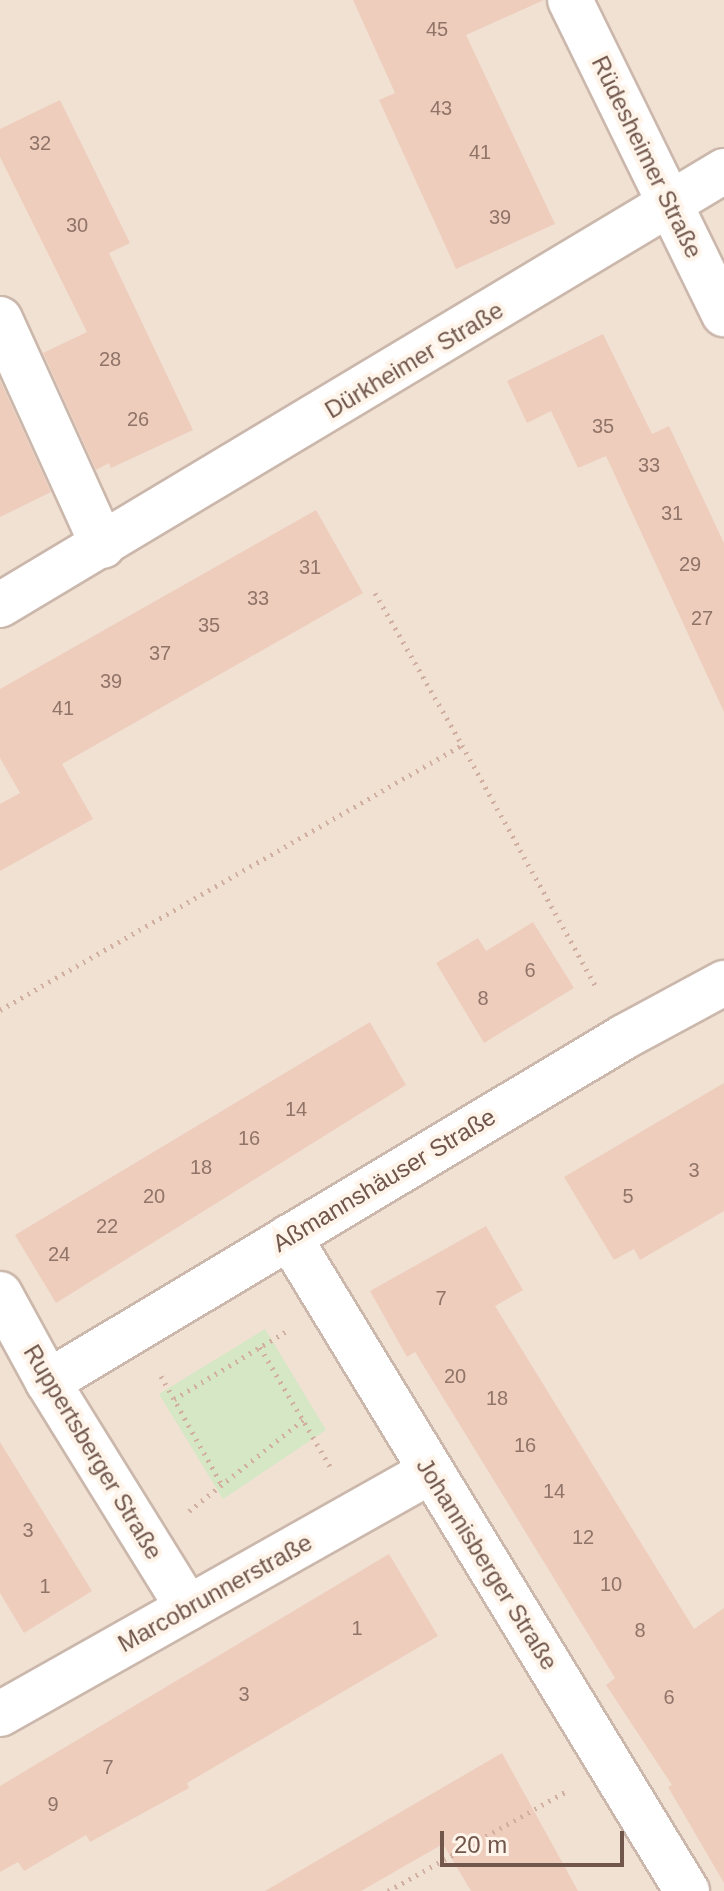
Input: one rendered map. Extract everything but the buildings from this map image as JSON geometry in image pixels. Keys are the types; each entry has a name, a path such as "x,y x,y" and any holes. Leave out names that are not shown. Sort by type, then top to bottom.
{"street":[{"name":"Rüdesheimer Straße","path":"570,0 724,314"},
{"name":"Dürkheimer Straße","path":"0,605 724,171"},
{"path":"0,319 103,546"},
{"name":"Aßmannshäuser Straße","path":"48,1382 624,1037 724,983"},
{"name":"Johannisberger Straße","path":"289,1237 687,1891"},
{"name":"Ruppertsberger Straße","path":"0,1294 48,1382 188,1608"},
{"name":"Marcobrunnerstraße","path":"0,1714 430,1472"}],"path":[{"path":"375,593 624,1037"},
{"path":"0,1010 462,745"},
{"path":"174,1399 330,1305"},
{"path":"135,1330 222,1485"},
{"path":"260,1347 358,1514"},
{"path":"148,1544 303,1420"},
{"path":"388,1891 611,1766"}],"shaded area":[{"path":"0,0 724,0 724,1891 0,1891"}],"green space":[{"path":"265,1329 326,1430 223,1499 159,1394"}]}
